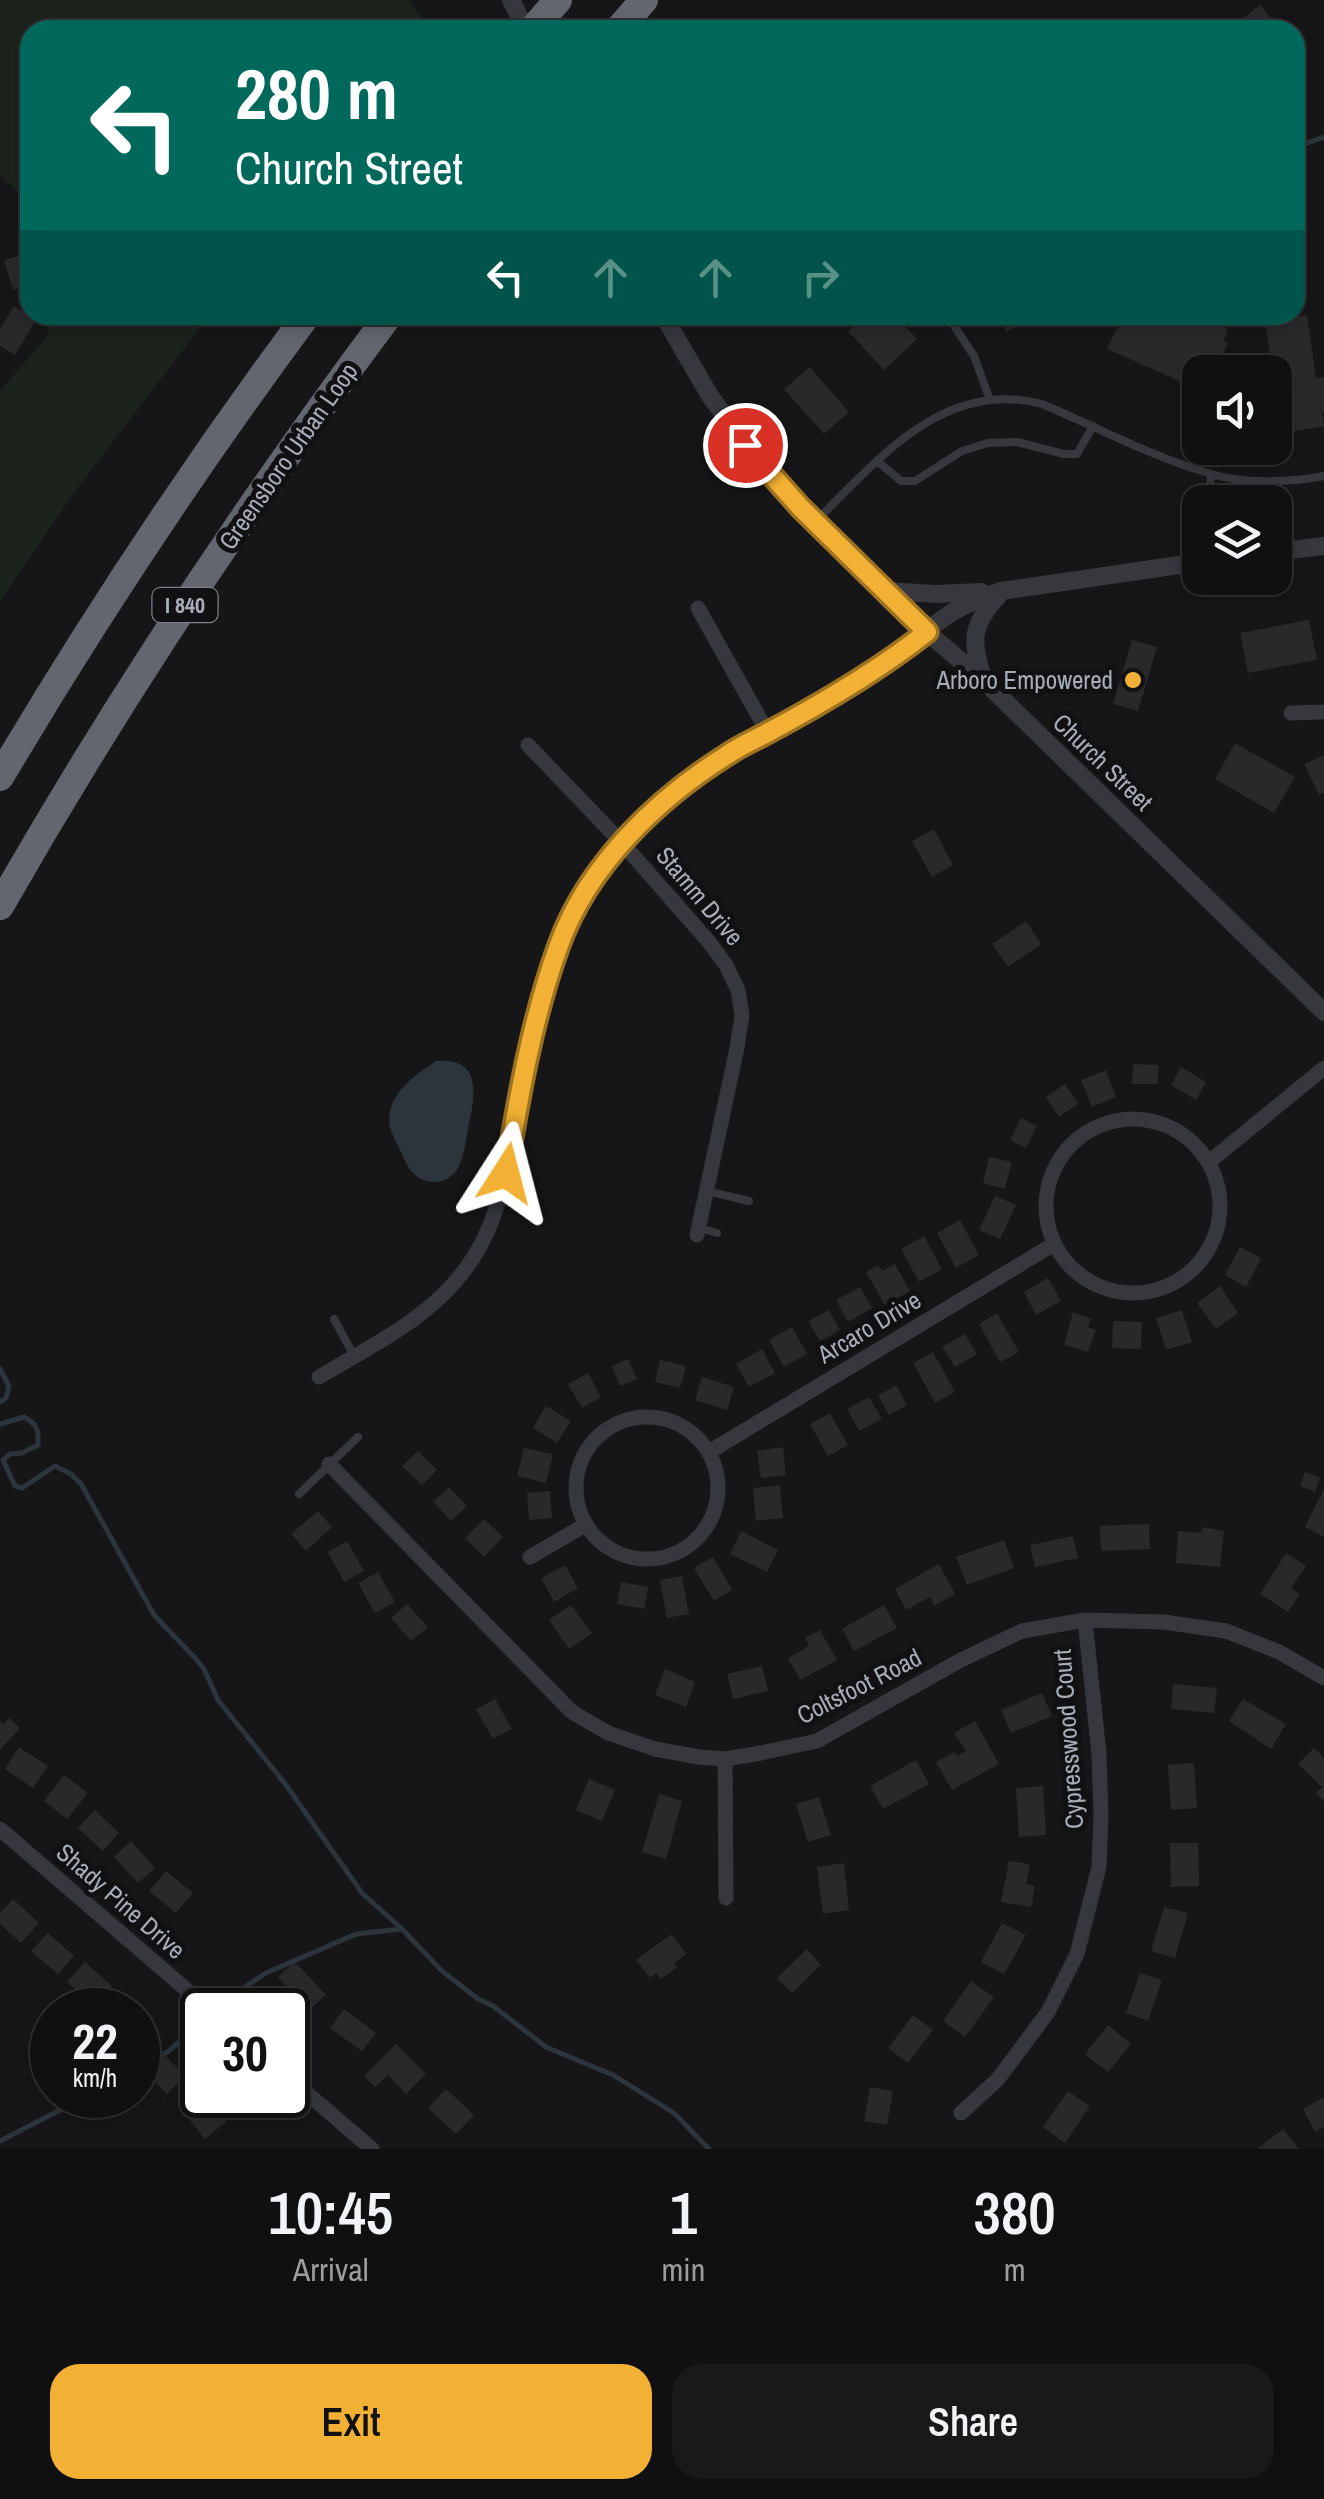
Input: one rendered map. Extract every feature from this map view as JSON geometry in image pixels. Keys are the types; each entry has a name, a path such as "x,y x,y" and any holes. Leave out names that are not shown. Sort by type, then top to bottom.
{"highway":[{"path":"539,20 558,0"},
{"path":"627,20 644,0"},
{"name":"I 840","path":"0,777 144,548 301,325"},
{"name":"Greensboro Urban Loop","path":"0,906 71,785 199,584 382,325"}],"street":[{"name":"Church Street","path":"668,325 732,430 815,522 1324,1012"},
{"path":"1292,550 1324,546"},
{"path":"886,591 1001,592 1182,565"},
{"path":"319,1377 426,1312 473,1258 499,1201 522,1071 560,942 580,902 623,844 678,789 731,752 895,658 953,611 1001,592"},
{"path":"984,681 974,643 976,627 983,611 1001,592"},
{"path":"698,608 768,733"},
{"path":"1291,712 1324,712"},
{"name":"Stamm Drive","path":"528,746 623,844 709,942 738,990 742,1016 737,1048 698,1231"},
{"path":"1209,1162 1324,1068"},
{"path":"1136,1118 1165,1124 1190,1139 1209,1162 1219,1188 1216,1230 1196,1266 1174,1283 1147,1292 1119,1292 1092,1284 1070,1267 1054,1244 1046,1215 1048,1186 1060,1158 1080,1136 1106,1123 1136,1118"},
{"name":"Arcaro Drive","path":"709,1452 1054,1244"},
{"path":"638,1418 666,1419 691,1431 709,1452 718,1478 716,1506 704,1532 684,1550 657,1559 629,1558 604,1546 585,1524 576,1498 578,1470 590,1445 611,1427 638,1418"},
{"name":"Coltsfoot Road","path":"329,1464 572,1712 608,1733 655,1749 726,1759 816,1741 1022,1631 1085,1620 1164,1622 1226,1632 1323,1674"},
{"path":"530,1558 585,1524"},
{"name":"Cypresswood Court","path":"961,2113 998,2079 1048,2012 1077,1954 1098,1868 1101,1800 1100,1754 1085,1620"},
{"path":"726,1759 726,1898"},
{"name":"Shady Pine Drive","path":"0,1829 184,1988"},
{"path":"310,2095 372,2149"}],"lane":[{"path":"954,325 974,356 990,400"},
{"path":"815,522 918,426 952,410 990,400 1030,401 1211,474 1294,482 1324,476"},
{"path":"877,461 901,481 916,482 962,451 988,443 1017,442 1077,454 1093,426"},
{"path":"1210,485 1211,474"},
{"path":"707,1191 749,1200"},
{"path":"698,1231 717,1232"},
{"path":"334,1319 354,1356"},
{"path":"298,1494 358,1437"}],"shaded area":[{"path":"0,0 408,0 424,20 20,20 20,195 0,175"},
{"path":"49,325 202,325 76,490 0,601 0,391 46,338"},
{"path":"436,1061 463,1066 470,1074 473,1095 460,1163 449,1178 435,1182 417,1177 411,1170 392,1133 389,1116 402,1088"}],"building":[{"path":"1260,5 1272,20 1241,20"},
{"path":"20,256 20,288 13,290 4,260"},
{"path":"14,306 20,310 20,325 33,325 15,355 0,346 0,329"},
{"path":"1307,315 1316,378 1324,377 1324,426 1292,431 1292,355 1270,355 1266,325 1305,325"},
{"path":"855,325 904,325 917,339 884,370 848,331"},
{"path":"1118,325 1219,325 1228,329 1223,355 1182,355 1182,382 1107,349"},
{"path":"810,367 849,412 824,434 784,389"},
{"path":"1309,620 1317,660 1248,673 1240,633"},
{"path":"1132,640 1157,647 1138,711 1113,704"},
{"path":"1235,743 1295,777 1274,813 1215,779"},
{"path":"1324,755 1324,792 1319,795 1304,764"},
{"path":"934,829 953,865 932,877 912,841"},
{"path":"1026,921 1041,944 1008,967 992,944"},
{"path":"1133,1064 1158,1065 1158,1084 1132,1084"},
{"path":"1181,1067 1206,1082 1196,1100 1171,1085"},
{"path":"1106,1070 1116,1097 1092,1107 1081,1080"},
{"path":"1065,1084 1078,1104 1059,1117 1046,1097"},
{"path":"1021,1118 1037,1126 1026,1148 1010,1140"},
{"path":"989,1157 1012,1162 1005,1189 983,1183"},
{"path":"995,1196 1016,1205 1000,1239 979,1230"},
{"path":"960,1220 979,1255 956,1268 937,1233"},
{"path":"924,1236 942,1269 919,1282 901,1249"},
{"path":"1240,1247 1261,1258 1246,1287 1225,1275"},
{"path":"895,1264 910,1291 885,1305 866,1272 878,1265 882,1271"},
{"path":"1048,1278 1061,1301 1036,1315 1024,1292"},
{"path":"1220,1286 1238,1313 1216,1329 1197,1303"},
{"path":"860,1287 872,1308 848,1322 836,1300"},
{"path":"829,1310 840,1330 820,1341 808,1321"},
{"path":"1182,1310 1192,1342 1166,1350 1156,1318"},
{"path":"1073,1312 1091,1319 1088,1327 1096,1330 1088,1352 1064,1345"},
{"path":"997,1313 1019,1352 1000,1362 979,1324"},
{"path":"1113,1321 1142,1322 1141,1349 1112,1348"},
{"path":"792,1327 807,1354 784,1367 769,1340"},
{"path":"965,1334 977,1354 955,1367 942,1347"},
{"path":"762,1349 775,1373 749,1387 736,1364"},
{"path":"933,1352 955,1392 935,1403 913,1363"},
{"path":"628,1359 637,1379 620,1386 612,1366"},
{"path":"660,1360 686,1366 680,1388 655,1382"},
{"path":"588,1373 601,1397 582,1408 568,1384"},
{"path":"702,1377 734,1387 727,1410 695,1400"},
{"path":"896,1385 907,1405 889,1415 878,1396"},
{"path":"869,1397 882,1419 859,1431 847,1409"},
{"path":"546,1406 571,1421 557,1443 533,1428"},
{"path":"830,1413 848,1445 828,1456 810,1424"},
{"path":"783,1447 786,1475 761,1478 757,1451"},
{"path":"524,1448 553,1454 546,1483 517,1476"},
{"path":"418,1451 437,1470 422,1485 402,1466"},
{"path":"1305,1472 1320,1477 1315,1492 1300,1486"},
{"path":"780,1485 783,1518 756,1521 753,1488"},
{"path":"449,1487 467,1506 451,1521 433,1502"},
{"path":"1324,1489 1324,1537 1305,1527"},
{"path":"550,1491 552,1518 529,1520 527,1493"},
{"path":"318,1511 332,1527 306,1551 291,1534"},
{"path":"484,1519 503,1537 484,1557 465,1538"},
{"path":"1149,1524 1150,1549 1101,1551 1100,1526"},
{"path":"1202,1527 1224,1531 1220,1567 1176,1563 1178,1531 1201,1533"},
{"path":"741,1531 778,1550 767,1572 730,1554"},
{"path":"1073,1536 1078,1558 1035,1567 1030,1545"},
{"path":"1004,1540 1014,1568 967,1585 956,1557"},
{"path":"347,1541 364,1571 344,1582 328,1552"},
{"path":"1286,1553 1306,1566 1291,1588 1300,1594 1288,1612 1260,1594"},
{"path":"713,1557 732,1590 714,1601 694,1568"},
{"path":"939,1564 955,1594 934,1606 930,1597 906,1610 895,1589"},
{"path":"565,1565 578,1588 554,1602 541,1578"},
{"path":"378,1572 395,1602 375,1613 358,1583"},
{"path":"682,1576 689,1614 667,1618 660,1580"},
{"path":"621,1582 648,1587 644,1609 617,1604"},
{"path":"407,1604 428,1627 411,1641 391,1618"},
{"path":"571,1605 592,1633 569,1649 549,1620"},
{"path":"884,1605 897,1628 854,1651 842,1629"},
{"path":"820,1630 837,1660 800,1680 788,1658 809,1646 805,1638"},
{"path":"762,1666 768,1691 733,1699 727,1674"},
{"path":"665,1669 695,1682 686,1707 655,1695"},
{"path":"1173,1684 1217,1688 1214,1713 1171,1709"},
{"path":"1042,1693 1052,1716 1011,1733 1001,1710"},
{"path":"495,1699 512,1729 493,1739 476,1709"},
{"path":"1243,1699 1286,1724 1271,1749 1229,1721"},
{"path":"9,1718 20,1728 0,1750 0,1721 3,1724"},
{"path":"975,1721 999,1764 952,1790 936,1762 954,1752 957,1756 966,1751 954,1733"},
{"path":"19,1747 48,1766 33,1788 5,1769"},
{"path":"1314,1748 1324,1758 1324,1802 1316,1793 1322,1787 1298,1764"},
{"path":"916,1760 929,1784 883,1809 870,1786"},
{"path":"1194,1763 1197,1808 1171,1810 1168,1765"},
{"path":"64,1775 88,1793 67,1819 44,1801"},
{"path":"589,1779 615,1790 602,1821 576,1810"},
{"path":"1043,1786 1046,1835 1019,1837 1016,1788"},
{"path":"659,1794 682,1801 666,1859 642,1852"},
{"path":"819,1797 831,1835 808,1842 796,1804"},
{"path":"95,1810 119,1833 103,1851 78,1828"},
{"path":"131,1841 155,1868 138,1883 114,1857"},
{"path":"1170,1843 1198,1843 1199,1886 1171,1887"},
{"path":"1009,1861 1030,1864 1026,1884 1035,1886 1031,1907 1001,1902"},
{"path":"844,1863 849,1910 823,1914 817,1867"},
{"path":"166,1871 193,1893 176,1913 149,1891"},
{"path":"13,1899 39,1923 21,1943 0,1924 0,1913"},
{"path":"1164,1907 1188,1913 1175,1958 1151,1951"},
{"path":"1002,1923 1026,1935 1004,1974 981,1962"},
{"path":"48,1933 74,1956 58,1974 31,1951"},
{"path":"672,1934 686,1954 661,1979 656,1973 650,1978 636,1960"},
{"path":"807,1949 821,1965 792,1993 777,1978"},
{"path":"85,1962 112,1986 74,1988 67,1982"},
{"path":"295,1962 326,1995 310,2009 310,1988 288,1988 278,1977"},
{"path":"1140,1973 1162,1980 1148,2021 1126,2013"},
{"path":"971,1981 994,1997 965,2037 943,2021"},
{"path":"344,2009 376,2033 362,2051 330,2028"},
{"path":"913,2015 933,2030 908,2063 888,2048"},
{"path":"1108,2025 1131,2044 1108,2072 1085,2054"},
{"path":"396,2044 426,2074 406,2094 388,2075 375,2087 364,2076"},
{"path":"160,2050 180,2071 180,2081 167,2094 160,2087"},
{"path":"870,2087 893,2091 887,2125 864,2121"},
{"path":"446,2089 474,2115 456,2134 428,2108"},
{"path":"1068,2091 1090,2106 1065,2143 1043,2127"},
{"path":"1324,2097 1324,2127 1315,2132 1303,2109"},
{"path":"188,2118 224,2118 227,2121 205,2139"},
{"path":"1283,2129 1299,2149 1257,2149"}],"waterway":[{"path":"1305,144 1324,137"},
{"path":"0,1369 9,1386 6,1398 0,1402"},
{"path":"0,1424 24,1417 37,1431 38,1445 3,1460 15,1486 22,1488 55,1466 81,1484 154,1615 204,1669 218,1700 286,1785 362,1893 442,1971 478,1999 546,2047 613,2075 674,2113 709,2149"},
{"path":"243,1988 266,1973 356,1934 402,1929"},
{"path":"160,2056 180,2041"},
{"path":"0,2141 44,2118"}],"place":[{"name":"Arboro Empowered","path":"1133,680"}],"route":[{"path":"506,1173 522,1071 560,942 600,871 656,808 702,771 895,658 927,632 800,507 745,445"}]}
